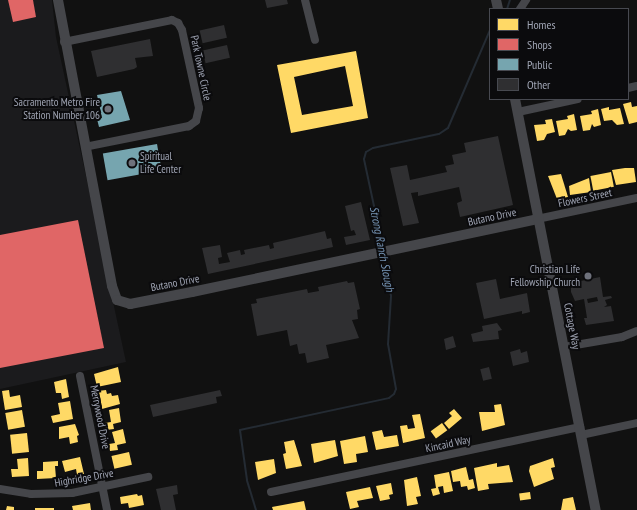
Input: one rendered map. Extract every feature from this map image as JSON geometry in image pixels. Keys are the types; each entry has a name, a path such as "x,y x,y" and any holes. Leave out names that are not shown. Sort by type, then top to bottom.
{"street":[{"name":"Butano Drive","path":"58,0 64,42 112,286 118,300 122,302 130,304 192,292 537,219"},
{"path":"305,0 315,40"},
{"name":"Park Towne Circle","path":"64,42 172,20 178,23 182,30 199,108 196,121 189,126 85,147"},
{"name":"Cottage Way","path":"516,100 537,219 596,510"},
{"path":"518,112 573,100"},
{"name":"Flowers Street","path":"537,219 637,198"},
{"path":"564,347 622,337 637,331"},
{"name":"Merrywood Drive","path":"80,376 107,510"},
{"name":"Kincaid Way","path":"271,492 581,431 637,423"},
{"name":"Highridge Drive","path":"0,489 52,494 148,477"}],"shaded area":[{"path":"0,0 52,0 56,37 126,362 0,389"}],"building: Homes":[{"path":"356,51 368,118 291,133 277,65","holes":["345,66 353,106 302,115 294,77"]},
{"path":"631,102 632,107 637,106 637,122 629,124 623,104"},
{"path":"609,107 609,110 620,108 624,124 617,125 612,120 604,121 601,109"},
{"path":"598,109 601,125 594,127 592,124 590,130 583,131 580,116 592,114 591,111"},
{"path":"574,114 577,130 571,131 568,129 565,135 559,136 556,121 568,119 567,116"},
{"path":"552,119 555,132 547,134 544,140 537,141 534,125 546,124 545,120"},
{"path":"634,168 636,182 616,185 612,170"},
{"path":"611,172 614,187 593,191 590,176"},
{"path":"561,174 568,197 557,199 548,176"},
{"path":"589,178 591,192 570,195 569,186"},
{"path":"118,367 121,382 97,387 94,374"},
{"path":"66,379 69,397 62,399 61,393 56,393 54,382"},
{"path":"9,390 10,397 20,395 22,407 5,410 2,391"},
{"path":"106,390 107,394 111,393 112,396 118,395 120,404 102,409 98,391"},
{"path":"70,401 73,419 53,423 51,416 60,414 58,403"},
{"path":"501,404 505,425 482,431 479,412 495,412 494,405"},
{"path":"119,408 121,422 113,424 114,429 106,430 105,423 111,422 109,410"},
{"path":"454,409 462,418 449,429 444,423 452,416 449,413"},
{"path":"22,410 25,427 8,430 5,413"},
{"path":"420,414 425,438 403,443 400,426 407,425 408,429 415,428 412,415"},
{"path":"442,423 447,430 436,439 431,431"},
{"path":"75,424 79,435 77,436 78,442 70,444 69,437 59,439 59,427"},
{"path":"123,429 126,443 117,445 118,450 110,451 109,444 115,443 112,432"},
{"path":"382,430 384,437 397,435 399,446 376,450 372,432"},
{"path":"27,433 29,452 12,454 10,435"},
{"path":"365,436 368,452 356,454 357,462 344,464 340,441"},
{"path":"294,440 302,466 286,469 283,454 286,453 284,442"},
{"path":"335,440 338,456 314,463 311,444"},
{"path":"129,452 132,465 114,469 111,456"},
{"path":"80,457 84,474 77,475 76,469 65,472 62,461"},
{"path":"28,458 29,476 12,477 11,469 18,469 17,459"},
{"path":"553,458 555,467 551,468 554,479 534,487 529,471 530,466"},
{"path":"274,459 276,473 258,480 255,462"},
{"path":"58,461 58,466 55,466 56,478 37,479 37,471 43,471 43,462"},
{"path":"497,463 497,467 509,465 513,482 488,484 489,489 478,491 474,468"},
{"path":"466,467 469,480 473,479 475,488 468,490 467,486 461,487 460,481 453,482 451,471"},
{"path":"449,472 453,491 444,493 443,486 438,487 440,494 433,496 431,489 436,488 434,475"},
{"path":"417,477 421,496 416,497 418,504 407,506 404,480"},
{"path":"391,483 393,494 389,495 390,499 380,501 376,486"},
{"path":"370,487 373,498 357,501 359,507 350,509 346,492"},
{"path":"530,492 531,499 520,500 519,494"},
{"path":"137,494 138,496 142,495 144,505 129,508 128,503 121,504 120,497"},
{"path":"573,497 576,510 561,510 563,499"},
{"path":"304,501 306,510 273,510 272,507"},
{"path":"90,503 91,510 73,510 72,506"},
{"path":"7,506 14,507 14,510 6,510"},
{"path":"35,508 54,508 54,510 35,510"}],"building: Shops":[{"path":"8,0 33,0 36,17 13,22"},
{"path":"78,220 104,348 0,368 0,235"}],"building: Public":[{"path":"121,91 130,120 99,127 97,119 102,118 97,95"},
{"name":"Spiritual Life Center","path":"157,144 162,171 108,180 103,154"}],"building: Other":[{"path":"265,0 287,0 288,4 267,8"},
{"path":"224,25 227,38 203,43 200,31"},
{"path":"150,39 153,56 135,58 137,67 134,69 97,77 91,51"},
{"path":"227,45 230,58 206,63 203,51"},
{"path":"498,136 513,205 460,217 457,203 462,201 459,187 418,196 418,192 411,193 419,223 403,226 390,168 407,165 410,180 447,172 445,166 454,164 452,155 466,152 464,143"},
{"path":"361,202 370,240 346,245 344,237 356,235 354,230 351,231 345,206"},
{"path":"325,231 327,239 331,238 333,247 208,274 202,248 220,245 222,257 218,258 219,264 230,262 227,253 240,250 241,255 245,254 244,250 269,245 270,249 274,248 273,243"},
{"path":"600,277 603,297 611,296 612,298 605,300 607,305 604,307 611,306 614,321 586,325 584,318 587,318 584,299 575,301 571,292 571,283","holes":["597,297 598,301 588,303 587,299"]},
{"path":"496,279 500,299 527,293 530,312 522,314 522,311 484,319 476,283"},
{"path":"347,281 348,283 354,282 360,309 357,310 358,319 352,320 359,338 326,345 329,358 307,363 305,353 299,354 297,344 290,346 287,330 257,336 251,304 257,303 256,299 307,289 308,293 319,291 318,287"},
{"path":"497,323 502,330 498,331 499,339 473,342 471,334 483,331 482,326"},
{"path":"453,336 456,347 446,350 444,339"},
{"path":"520,349 521,353 527,351 529,362 513,366 510,352"},
{"path":"489,367 492,379 483,381 480,369"},
{"path":"220,390 222,396 216,397 217,403 153,417 150,405"},
{"path":"177,485 178,494 173,495 176,510 161,510 156,489"}],"waterway":[{"name":"Strong Ranch Slough","path":"507,8 510,0"},
{"name":"Strong Ranch Slough","path":"383,248 364,159 366,152 373,148 439,134 448,128 489,32"},
{"name":"Strong Ranch Slough","path":"256,510 247,480 240,430 389,398 394,394 396,389 388,344 391,296 384,254"}],"place":[{"name":"Sacramento Metro Fire Station Number 106","path":"108,109"},
{"name":"Spiritual Life Center","path":"132,163"},
{"name":"Christian Life Fellowship Church","path":"588,276"}]}
